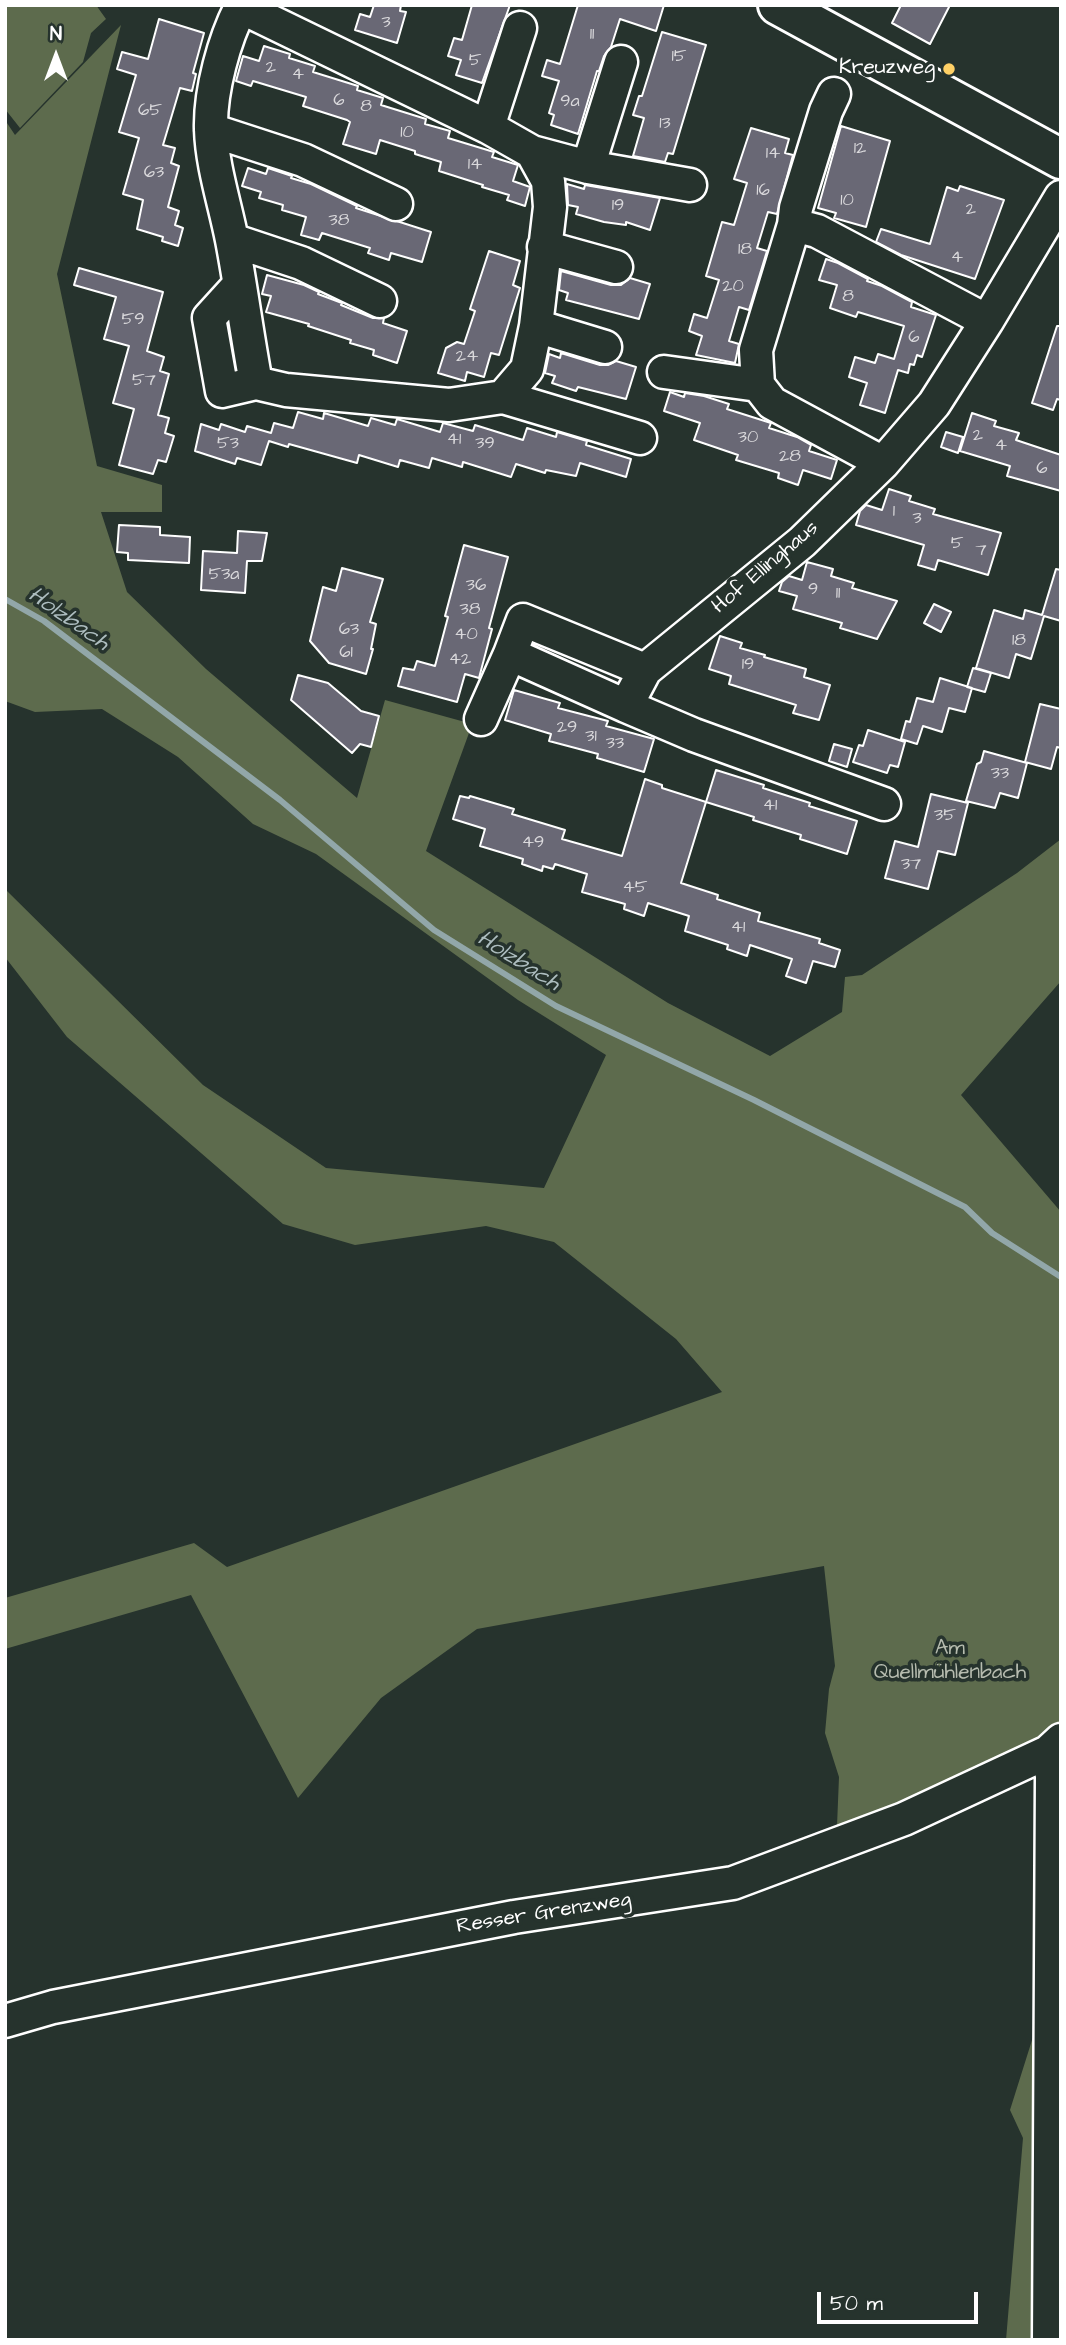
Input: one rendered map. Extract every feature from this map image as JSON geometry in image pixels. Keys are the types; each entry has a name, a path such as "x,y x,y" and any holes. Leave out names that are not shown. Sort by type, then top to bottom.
{"main road":[{"path":"778,5 1061,159"}],"street":[{"path":"640,438 503,397 449,405 286,390 256,383 211,130 222,56 242,6 488,127 532,152 588,167 690,185"},
{"path":"488,127 520,28"},
{"path":"588,167 621,62"},
{"path":"834,94 826,111 796,208 794,225 756,350 758,385 772,403 883,463"},
{"path":"211,130 303,160 396,204"},
{"path":"503,397 527,369 536,326 550,207 548,181 532,152"},
{"name":"Hof Ellinghaus","path":"626,706 645,670 802,542 883,463 934,404 1061,197"},
{"path":"794,225 817,231 987,321"},
{"path":"232,240 301,263 380,301"},
{"path":"544,247 616,267"},
{"path":"536,326 605,347"},
{"path":"664,372 758,385"},
{"path":"481,719 523,620 645,670"},
{"path":"510,654 695,735 884,804"},
{"path":"1049,2340 1054,1746"},
{"name":"Resser Grenzweg","path":"5,2021 53,2007 500,1919 733,1884 904,1819 1054,1746"}],"green space":[{"path":"5,5 96,5 106,19 91,33 83,62 20,128 5,109"},
{"name":"Am Quellmühlenbach","path":"121,25 57,274 97,466 162,485 162,512 101,512 127,592 206,669 357,798 385,700 465,722 469,733 426,851 668,1003 770,1056 842,1012 845,977 862,975 1017,873 1061,839 1061,981 961,1095 1061,1212 1061,1809 1053,1756 1026,1767 854,1856 851,1824 837,1826 839,1777 825,1733 829,1689 835,1666 824,1566 477,1629 381,1698 298,1798 191,1595 5,1649 5,1598 194,1543 227,1567 722,1392 676,1339 554,1242 486,1226 355,1245 283,1224 67,1037 5,957 5,889 203,1085 326,1168 544,1188 606,1055 518,1000 316,854 253,824 178,757 102,709 35,712 5,701 5,120 15,135"},
{"path":"1061,1948 1061,2340 1006,2340 1023,2138 1010,2110"}],"building":[{"path":"374,5 401,5 400,11 406,12 397,43 355,30 360,14 370,17"},
{"path":"472,5 510,5 482,83 456,75 461,60 448,56 454,38 462,40"},
{"path":"578,5 664,5 656,31 620,19 611,47 597,71 578,134 551,125 554,115 549,113 559,81 542,76 547,60 560,64"},
{"path":"901,5 950,5 930,44 892,23"},
{"path":"159,19 204,33 193,73 196,74 192,91 180,88 163,145 175,148 171,163 179,166 168,207 179,211 175,225 183,228 178,246 162,241 163,237 137,229 143,200 123,194 139,138 119,132 136,75 117,69 122,52 148,59"},
{"path":"662,32 706,45 673,154 668,153 665,162 633,156 644,118 633,115 639,96 642,96"},
{"path":"264,46 315,66 313,72 358,86 357,90 383,98 381,105 426,119 425,124 450,131 448,138 494,152 492,157 518,165 513,181 530,187 525,206 507,200 509,195 439,171 441,162 415,154 415,151 380,140 376,154 343,144 350,122 347,120 303,106 306,97 253,81 251,86 236,81 243,56 259,61"},
{"path":"841,126 890,141 866,227 834,218 836,213 818,208"},
{"path":"751,128 789,139 785,153 793,155 777,214 768,212 757,248 767,251 749,310 739,307 729,341 739,344 735,363 696,355 702,336 689,331 694,314 707,318 719,280 706,276 722,222 734,225 747,183 734,179"},
{"path":"248,168 266,174 268,168 292,176 291,178 311,184 357,206 356,208 431,232 422,262 391,253 389,260 368,253 370,248 322,233 319,240 301,235 306,217 282,210 283,205 259,198 261,192 242,186"},
{"path":"567,184 584,189 585,185 660,198 650,230 626,222 626,225 604,222 576,214 578,207 568,205"},
{"path":"960,186 1004,200 975,279 901,255 876,242 881,229 930,244 947,187 958,191"},
{"path":"489,251 520,261 513,285 520,288 499,355 491,353 484,377 467,372 465,381 438,373 446,348 457,342 464,344 475,311 470,309"},
{"path":"826,259 912,302 911,307 936,315 922,357 917,355 914,365 910,364 908,373 898,370 885,413 860,405 867,383 849,377 855,357 875,363 878,354 894,359 904,326 858,312 856,317 830,308 837,285 819,280"},
{"path":"79,268 163,292 147,351 164,357 160,371 169,374 158,415 169,418 165,433 174,436 166,462 158,460 153,474 119,465 134,409 113,403 129,346 104,339 116,297 74,285"},
{"path":"561,271 611,285 621,285 630,278 650,284 639,319 566,300 568,293 559,290"},
{"path":"267,275 304,285 319,292 318,294 342,303 341,305 373,318 384,318 383,323 407,331 397,363 373,355 374,350 350,343 351,340 266,312 271,296 262,294"},
{"path":"1057,326 1061,326 1061,400 1057,399 1053,410 1032,403"},
{"path":"561,353 600,365 616,361 636,367 626,399 578,387 576,391 552,383 555,376 545,373 549,354 560,358"},
{"path":"670,392 684,397 685,393 704,396 729,404 727,409 771,423 769,428 797,437 811,445 809,451 837,460 831,479 803,470 798,485 778,478 779,473 736,460 738,455 694,440 700,423 664,411"},
{"path":"298,412 323,419 324,413 368,426 371,418 395,425 397,419 440,432 443,423 473,431 475,425 523,440 527,428 556,437 557,432 587,441 586,445 631,459 626,477 580,463 576,476 546,470 545,473 516,464 511,477 463,462 462,467 432,458 429,468 400,460 398,467 359,455 357,463 269,441 261,465 237,458 235,464 195,451 201,424 219,430 221,424 245,432 247,426 271,433 274,423 293,428"},
{"path":"972,413 996,421 994,426 1019,433 1016,440 1061,455 1061,491 1007,476 1010,466 960,451"},
{"path":"946,432 963,437 958,453 941,447"},
{"path":"889,489 911,496 909,501 935,509 933,514 1001,533 988,575 938,560 935,570 918,565 924,545 856,525 860,511 866,505 882,510"},
{"path":"119,525 160,527 160,535 190,537 189,563 128,560 128,553 117,552"},
{"path":"238,531 267,533 262,561 247,561 245,593 201,590 203,551 237,553"},
{"path":"464,545 508,557 479,678 465,674 457,702 398,686 403,668 414,670 417,661 435,666"},
{"path":"807,562 833,569 831,576 854,583 852,588 897,601 877,639 840,628 842,623 793,609 797,596 779,591 782,582 789,576 802,580"},
{"path":"342,568 383,579 370,622 376,624 366,674 329,663 310,641 323,587 336,591"},
{"path":"1056,569 1061,570 1061,621 1044,616 1031,659 1016,654 1009,678 976,668 994,610 1023,619 1025,610 1042,615"},
{"path":"934,604 951,612 941,632 924,623"},
{"path":"720,636 742,643 740,648 806,669 804,677 830,685 819,720 793,713 796,705 729,684 731,676 709,669"},
{"path":"973,668 991,673 985,692 967,687"},
{"path":"298,675 328,683 361,711 379,716 371,747 360,744 352,753 291,700"},
{"path":"940,678 972,688 965,712 949,708 942,732 923,726 917,744 901,739 906,721 910,722 917,698 933,702"},
{"path":"514,690 560,703 558,708 608,721 606,726 654,739 644,772 597,758 598,754 549,741 551,734 505,720"},
{"path":"1040,704 1061,709 1061,748 1057,747 1051,769 1025,762"},
{"path":"868,730 905,742 898,767 890,765 887,773 853,762 859,745 863,746"},
{"path":"834,744 852,749 847,767 829,761"},
{"path":"984,751 1027,763 1018,798 1000,793 995,808 966,801 977,764 981,762"},
{"path":"716,770 764,785 763,788 810,803 809,806 857,821 847,854 800,839 801,835 753,820 754,817 706,802"},
{"path":"645,779 662,785 662,788 706,802 681,883 718,895 717,899 760,913 758,921 820,939 819,943 840,950 835,967 813,961 806,983 786,976 792,959 750,945 747,956 727,949 728,945 685,931 689,916 648,903 644,916 624,909 625,904 582,892 587,874 555,864 553,869 543,866 542,871 522,864 523,859 480,846 485,829 453,819 460,796 470,796 514,809 512,814 565,830 562,839 622,856"},
{"path":"931,794 968,803 955,855 938,851 928,889 885,878 895,841 918,847"}],"waterway":[{"name":"Holzbach","path":"5,599 44,621 280,800 434,930 556,1006 754,1100 965,1207 992,1233 1061,1277"}],"place":[{"name":"Kreuzweg","path":"949,69"}]}
